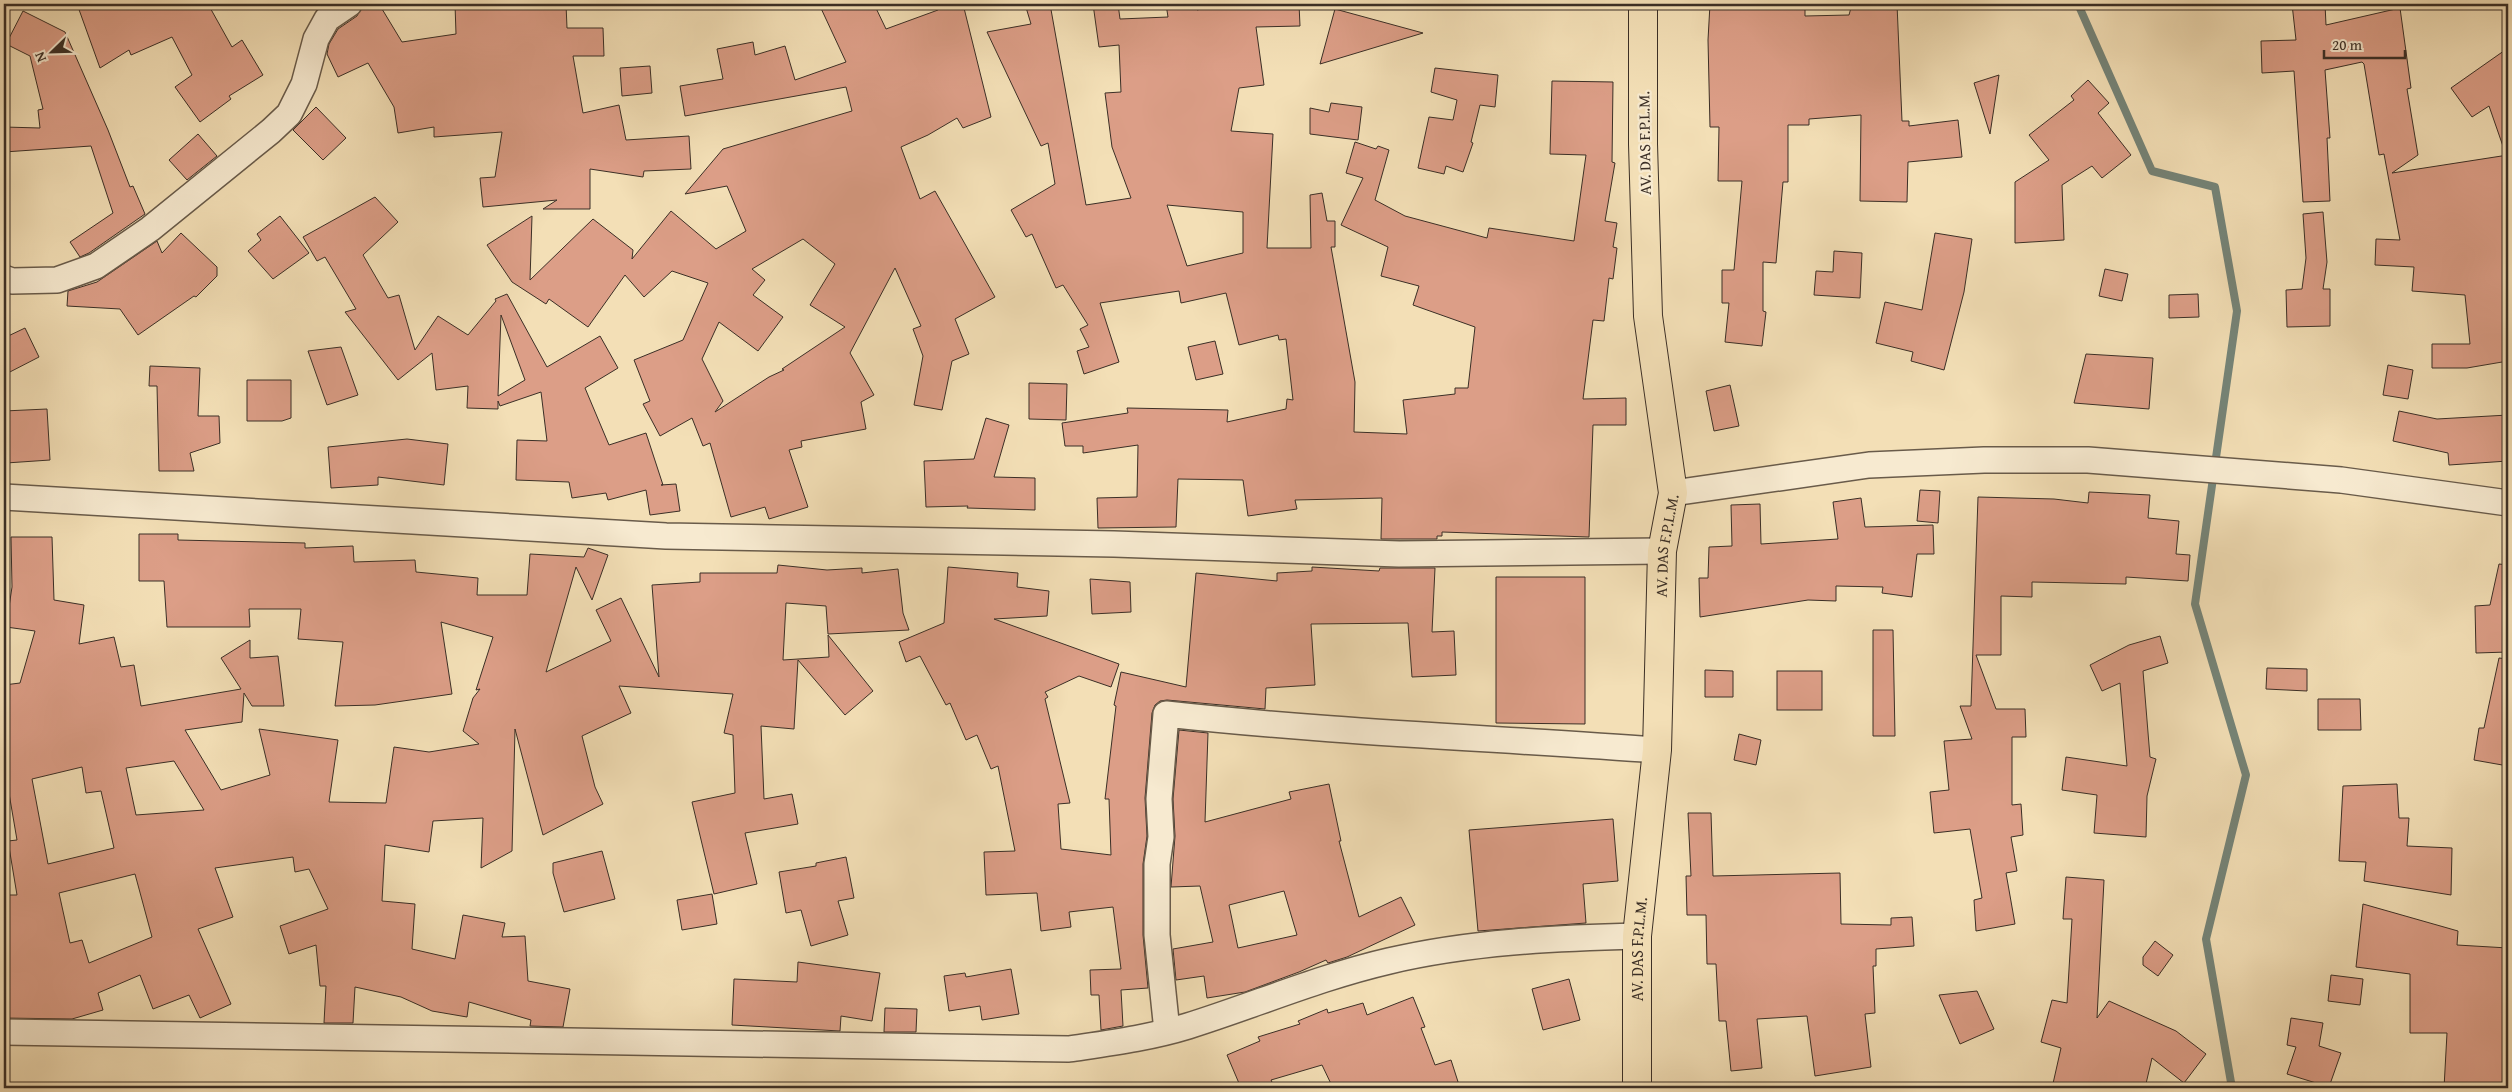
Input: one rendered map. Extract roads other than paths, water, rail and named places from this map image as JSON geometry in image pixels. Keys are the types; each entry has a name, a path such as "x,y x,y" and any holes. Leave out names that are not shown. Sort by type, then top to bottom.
{"main road":[{"name":"AV. DAS F.P.L.M.","path":"1637,1088 1638,936 1657,750 1662,551 1673,493 1648,316 1643,144 1642,4"}],"street":[{"path":"4,278 12,281 57,280 96,266 157,224 271,131 289,114 304,84 316,39 327,19 349,4"},
{"path":"1673,493 1869,465 1984,460 2088,460 2341,480 2508,503"},
{"path":"4,497 666,536 1105,544 1399,554 1662,551"},
{"path":"1167,1031 1157,935 1157,864 1161,837 1159,799 1166,714 1280,726 1383,731 1657,750"},
{"path":"4,1032 1069,1049 1129,1040 1186,1027 1310,984 1390,961 1470,947 1578,937 1638,936"}],"waterway":[{"path":"2078,4 2152,171 2215,187 2237,311 2195,604 2246,775 2206,939 2232,1088"}]}
